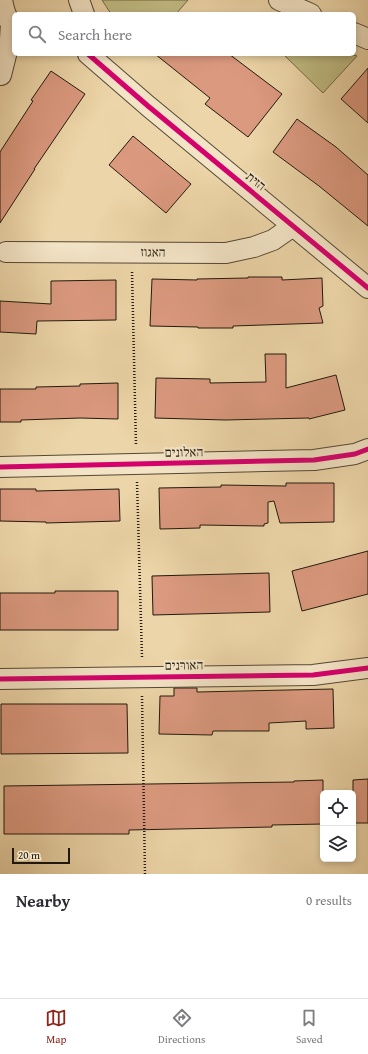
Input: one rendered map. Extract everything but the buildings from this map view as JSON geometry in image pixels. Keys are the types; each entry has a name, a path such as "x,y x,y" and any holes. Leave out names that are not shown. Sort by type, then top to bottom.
{"street":[{"path":"0,75 10,40 12,25 4,12 2,0"},
{"path":"75,12 78,0"},
{"path":"78,0 83,12"},
{"path":"279,0 306,12"},
{"path":"356,34 368,39"},
{"path":"0,75 17,56"},
{"name":"הזית","path":"90,56 130,91 368,288"},
{"name":"הזית","path":"102,56 130,91"},
{"name":"האגוז","path":"6,252 226,253 254,247 273,240 293,226"},
{"name":"האלונים","path":"0,467 314,460 355,454 368,450"},
{"name":"האורנים","path":"0,679 313,675 368,668"}],"path":[{"path":"132,252 145,874"}],"shaded area":[{"path":"102,0 188,0 178,12 110,12"},
{"path":"285,56 357,56 323,93"}],"cycle path":[{"path":"90,56 148,106 368,288"},
{"path":"0,467 314,460 355,454 368,449"},
{"path":"0,679 313,675 368,668"}]}
